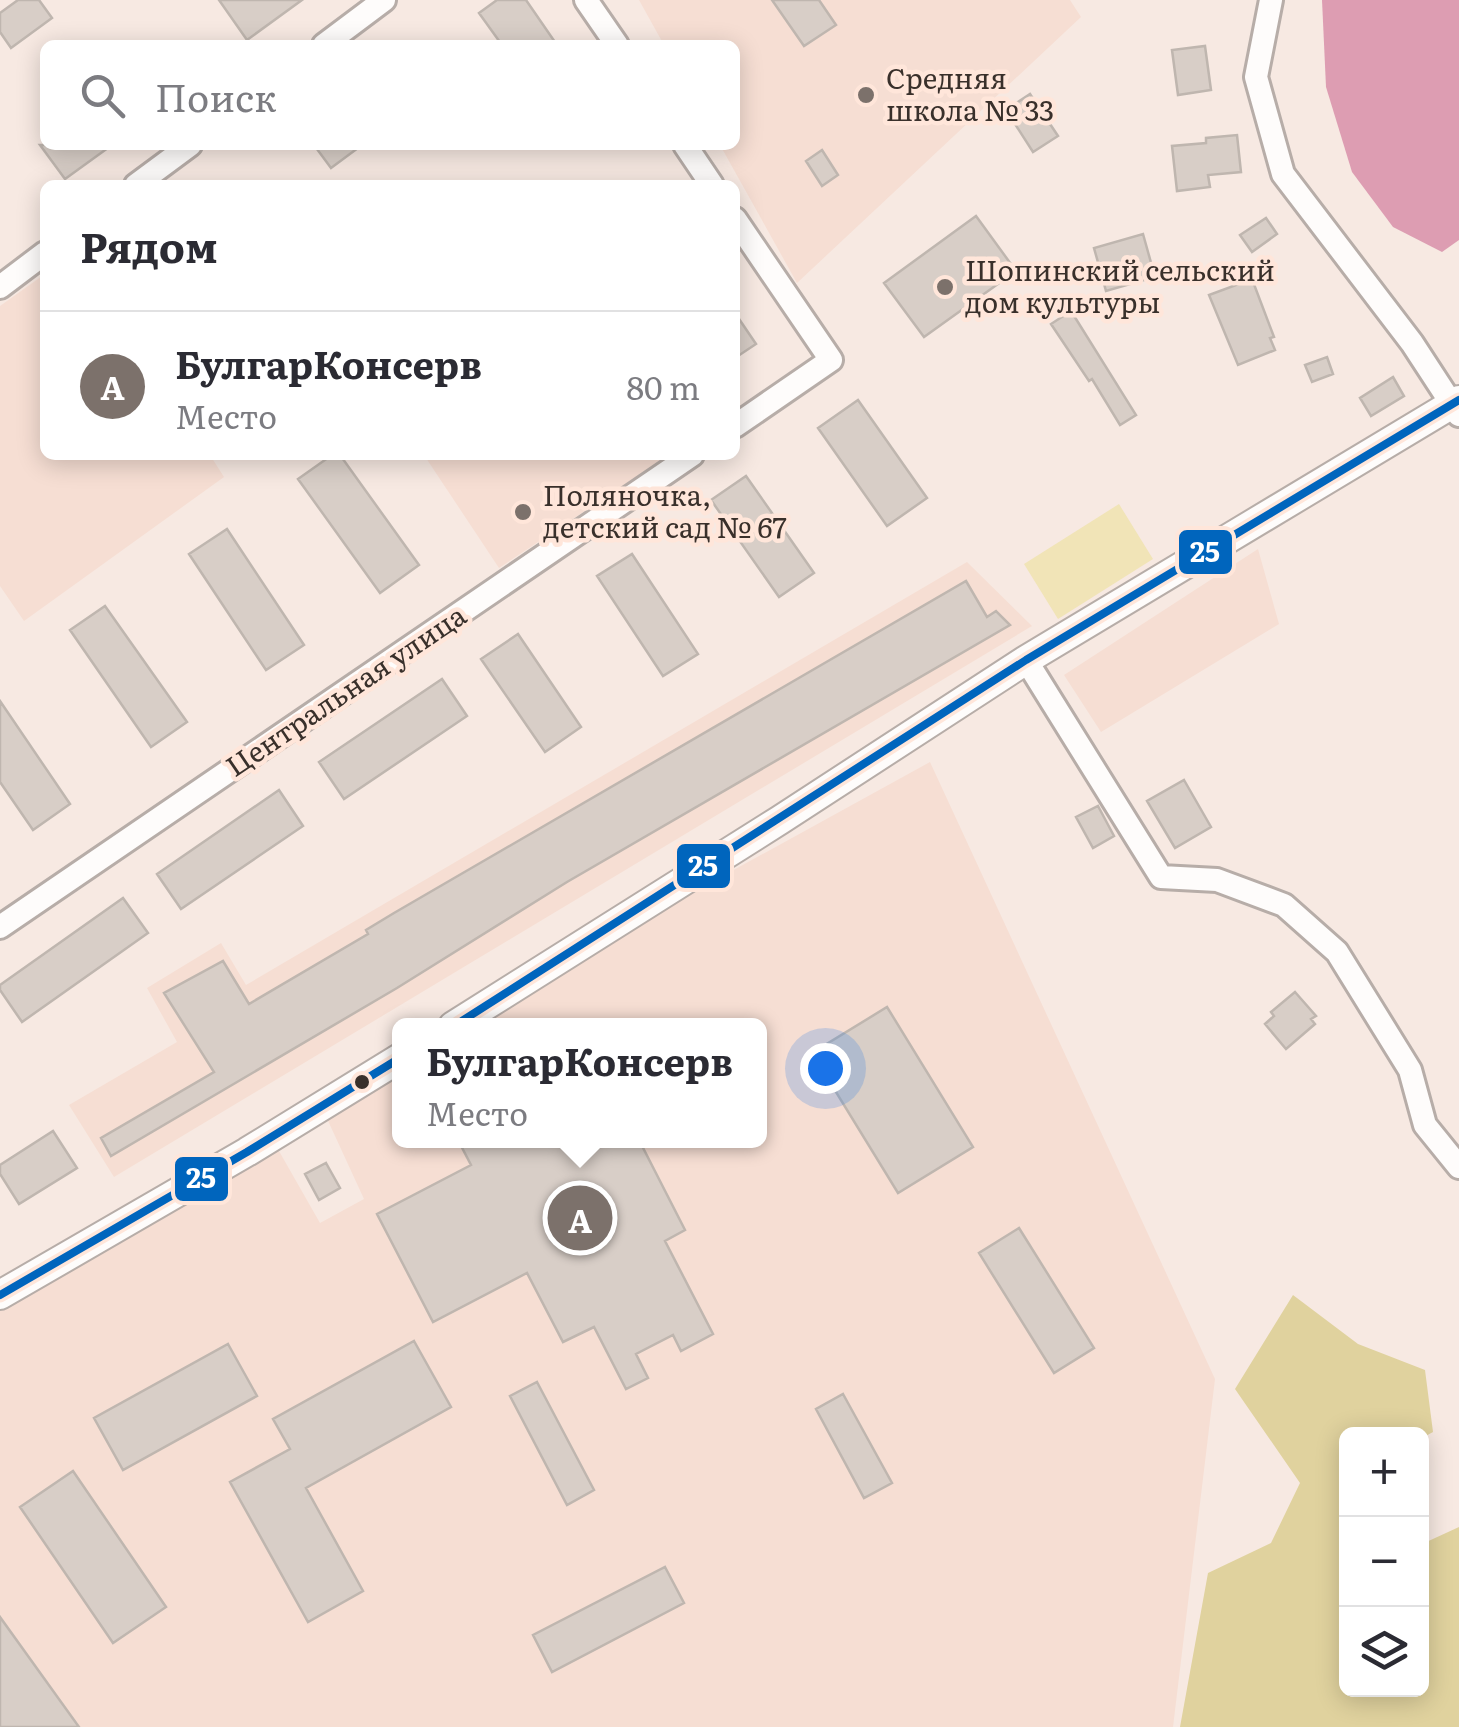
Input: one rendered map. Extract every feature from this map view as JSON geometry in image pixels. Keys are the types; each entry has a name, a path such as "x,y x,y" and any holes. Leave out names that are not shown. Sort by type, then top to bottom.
{"street":[{"path":"331,40 384,0"},
{"path":"586,0 613,40"},
{"path":"466,1018 1026,660 1456,407 1412,343 1282,174 1256,77 1271,0"},
{"path":"143,180 183,150"},
{"path":"688,150 709,180"},
{"path":"740,226 832,360 740,423"},
{"path":"0,287 40,257"},
{"name":"Центральная улица","path":"0,927 685,460"},
{"path":"1026,660 1161,877 1217,880 1284,905 1337,952 1410,1070 1424,1125 1459,1168"},
{"path":"0,1295 392,1063"}],"shaded area":[{"name":"Средняя школа № 33","path":"639,0 1070,0 1081,17 797,283 723,150 740,150 740,40 661,40"},
{"path":"1322,0 1459,0 1459,240 1442,252 1393,227 1352,172 1326,87"},
{"path":"40,278 40,460 213,460 224,477 24,621 0,586 0,306"},
{"name":"Поляночка, детский сад № 67","path":"427,460 661,460 499,568"},
{"path":"1119,504 1153,559 1058,619 1024,564"},
{"path":"1258,549 1279,624 1101,732 1064,675"},
{"path":"967,562 1032,626 114,1177 69,1105 177,1042 147,988 221,943 246,985"},
{"path":"930,762 1215,1379 1173,1727 0,1727 0,1299 267,1130 320,1223 364,1199 318,1099 392,1058 392,1148 767,1148 767,1018 465,1018"},
{"path":"1293,1295 1358,1344 1425,1370 1433,1432 1429,1434 1429,1427 1339,1427 1339,1697 1429,1697 1429,1541 1459,1527 1459,1727 1180,1727 1208,1573 1271,1543 1300,1483 1235,1389"}],"building":[{"path":"18,0 39,0 52,18 11,48 0,32 0,13"},
{"path":"219,0 302,0 247,40"},
{"path":"497,0 526,0 554,40 498,40 479,13"},
{"path":"772,0 819,0 836,25 804,46"},
{"path":"1205,46 1211,90 1178,95 1172,50"},
{"path":"1030,94 1058,136 1033,152 1006,110"},
{"path":"1237,135 1241,172 1208,175 1210,187 1177,191 1172,146"},
{"path":"44,150 105,150 65,179"},
{"path":"318,150 355,150 331,168"},
{"path":"822,150 838,175 822,186 806,161"},
{"path":"976,216 1016,271 924,337 884,283"},
{"path":"1266,218 1277,234 1252,252 1240,235"},
{"path":"1143,234 1155,277 1106,291 1094,248"},
{"path":"1252,279 1274,337 1270,338 1275,350 1238,365 1209,295"},
{"path":"1071,311 1136,415 1120,425 1051,324"},
{"path":"740,320 756,344 740,355"},
{"path":"1327,357 1333,374 1312,382 1305,365"},
{"path":"1393,377 1404,396 1371,416 1360,398"},
{"path":"858,400 927,498 887,526 818,428"},
{"path":"325,460 344,460 419,565 380,593 298,479"},
{"path":"746,476 814,573 779,597 711,500"},
{"path":"227,529 304,645 266,670 189,554"},
{"path":"632,554 698,654 663,676 597,576"},
{"path":"966,581 987,617 996,611 1010,625 567,882 397,988 111,1156 101,1138 214,1072 164,993 223,961 249,1004 368,934 366,930 394,913"},
{"path":"105,606 187,722 151,747 70,630"},
{"path":"518,634 581,727 545,752 481,659"},
{"path":"442,679 467,716 344,799 319,762"},
{"path":"0,701 70,804 33,830 0,782"},
{"path":"1184,780 1211,827 1175,848 1147,801"},
{"path":"279,790 303,826 181,909 157,874"},
{"path":"1098,806 1114,836 1093,848 1076,817"},
{"path":"123,898 148,933 22,1022 0,985"},
{"path":"1295,992 1316,1016 1311,1019 1315,1024 1286,1049 1265,1024 1274,1016 1271,1012"},
{"path":"887,1007 973,1147 898,1193 812,1053"},
{"path":"53,1131 77,1168 19,1204 0,1174 0,1165"},
{"path":"462,1148 643,1148 685,1230 665,1241 713,1334 681,1351 673,1335 636,1354 648,1378 626,1389 594,1327 563,1342 527,1273 433,1322 377,1214 471,1165"},
{"path":"326,1163 340,1188 319,1200 305,1174"},
{"path":"1019,1228 1094,1348 1054,1373 979,1253"},
{"path":"414,1341 451,1407 306,1488 363,1591 308,1622 230,1482 290,1449 273,1419"},
{"path":"228,1344 257,1396 123,1470 94,1418"},
{"path":"537,1382 594,1490 567,1505 510,1396"},
{"path":"843,1394 892,1483 864,1498 816,1409"},
{"path":"73,1471 166,1607 113,1643 20,1507"},
{"path":"665,1567 684,1603 552,1672 533,1635"},
{"path":"0,1617 79,1727 0,1727"}],"transit line":[{"name":"25","path":"467,1018 1026,660 1459,400"},
{"name":"25","path":"0,1295 392,1063"}],"place":[{"name":"Средняя школа № 33","path":"866,95"},
{"name":"Шопинский сельский дом культуры","path":"945,287"},
{"name":"Поляночка, детский сад № 67","path":"523,512"},
{"name":"БулгарКонсерв","path":"580,1218"}]}
